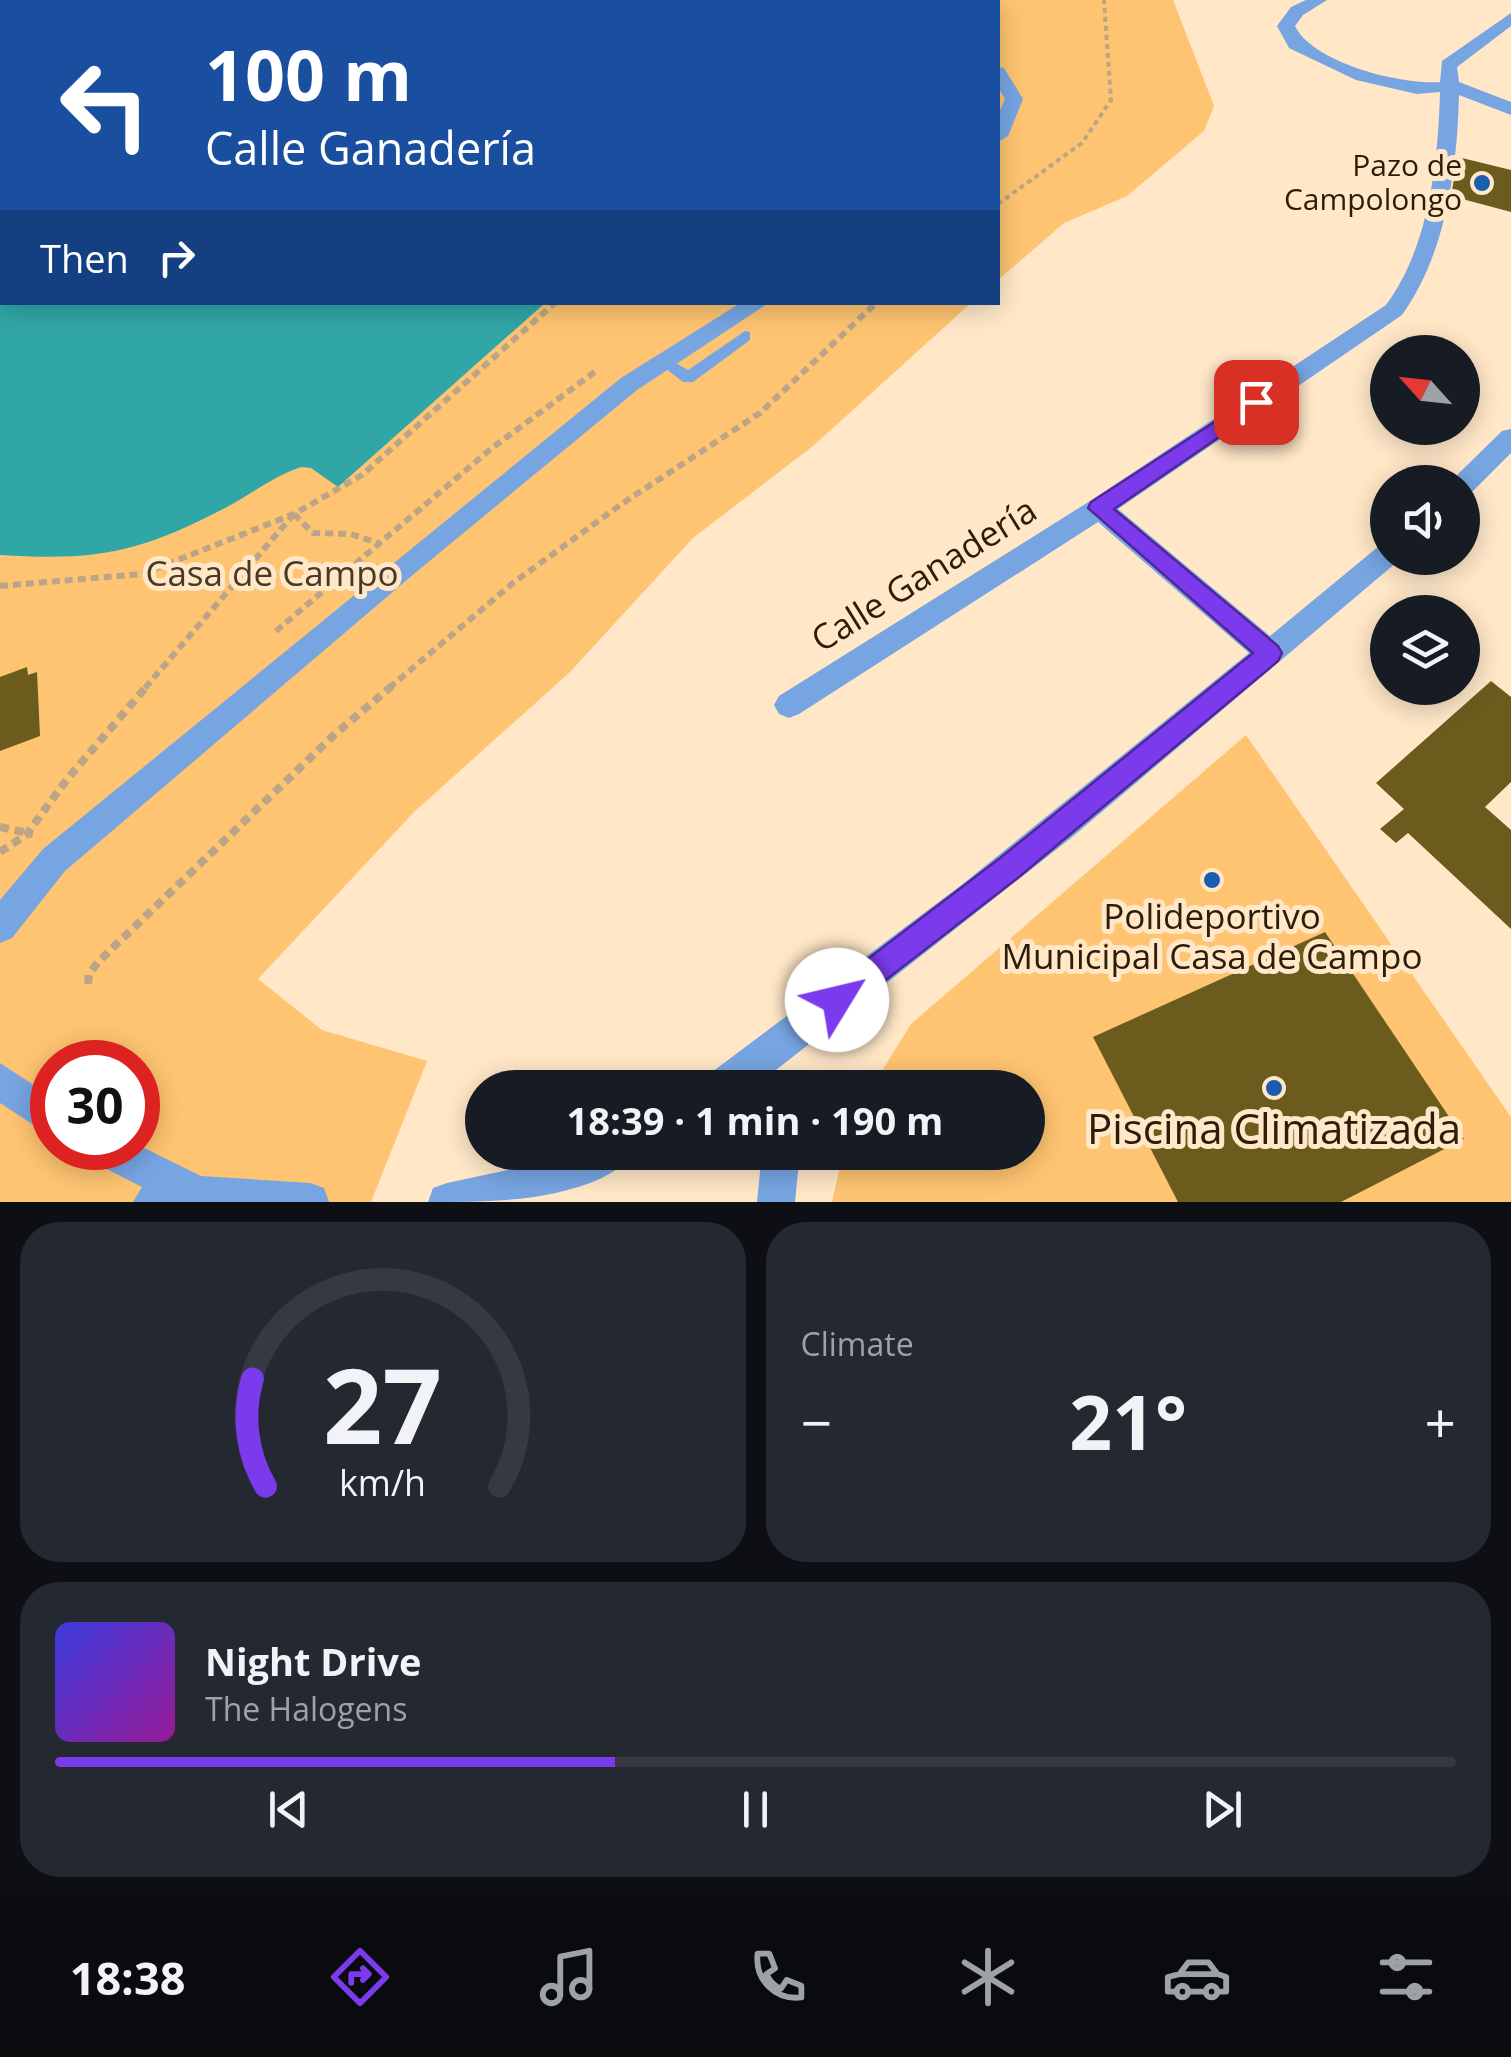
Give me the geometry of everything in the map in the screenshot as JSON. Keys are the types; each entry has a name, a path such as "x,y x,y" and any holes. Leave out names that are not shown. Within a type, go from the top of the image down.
{"street":[{"path":"1319,0 1297,12 1286,26 1295,44 1362,76 1416,88 1452,86 1511,110"},
{"name":"Calle Ganadería","path":"790,706 1099,508 1394,310 1417,276 1433,210 1452,86 1448,65 1511,18"},
{"path":"1000,75 1014,99 1000,133"},
{"path":"0,926 54,860 406,565 614,396 755,305"},
{"path":"1480,468 1511,438"},
{"path":"1099,508 1270,653"},
{"path":"767,1070 1370,569"},
{"path":"0,1081 30,1102"},
{"path":"148,1170 198,1195"},
{"path":"446,1202 568,1176 579,1170"},
{"path":"776,1202 779,1170"},
{"path":"152,1202 198,1195 310,1202"}],"lane":[{"path":"663,362 688,378 745,336"}],"path":[{"path":"1000,203 1082,143 1111,100 1104,0"},
{"path":"0,586 142,574 294,514 362,475 553,305"},
{"path":"88,984 89,974 99,961 334,735 514,584 623,503 760,413 875,305"},
{"path":"294,514 305,531 318,537 349,531 378,544"},
{"path":"0,852 26,835 68,778 294,514"}],"green space":[{"name":"Casa de Campo","path":"1000,0 1173,0 1214,106 1204,131 1127,196 1064,223 1000,278"},
{"name":"Casa de Campo","path":"0,305 969,305 813,446 693,538 570,672 414,812 258,979 322,1030 427,1061 371,1202 0,1202"},
{"name":"Polideportivo Municipal Casa de Campo","path":"1246,735 1511,1117 1511,1202 832,1202 839,1170 1045,1170 1045,1070 883,1070 911,1024"}],"water":[{"path":"0,305 543,305 338,487 311,468 301,467 195,523 142,544 91,555 0,555"}],"building":[{"name":"Pazo de Campolongo","path":"1458,157 1511,170 1511,212 1451,196"},
{"path":"27,667 28,675 37,672 40,736 0,751 0,677"},
{"path":"1491,681 1511,697 1511,782 1485,807 1511,830 1511,929 1408,833 1396,843 1380,829 1404,809 1376,783 1464,705 1480,705 1480,691"},
{"name":"Piscina Climatizada","path":"1325,932 1464,1139 1341,1202 1178,1202 1093,1037"}],"place":[{"name":"Pazo de Campolongo","path":"1482,183"},
{"name":"Polideportivo Municipal Casa de Campo","path":"1212,880"},
{"name":"Piscina Climatizada","path":"1274,1088"}],"route":[{"path":"837,1000 1010,868 1270,653 1099,508 1256,402"}]}
